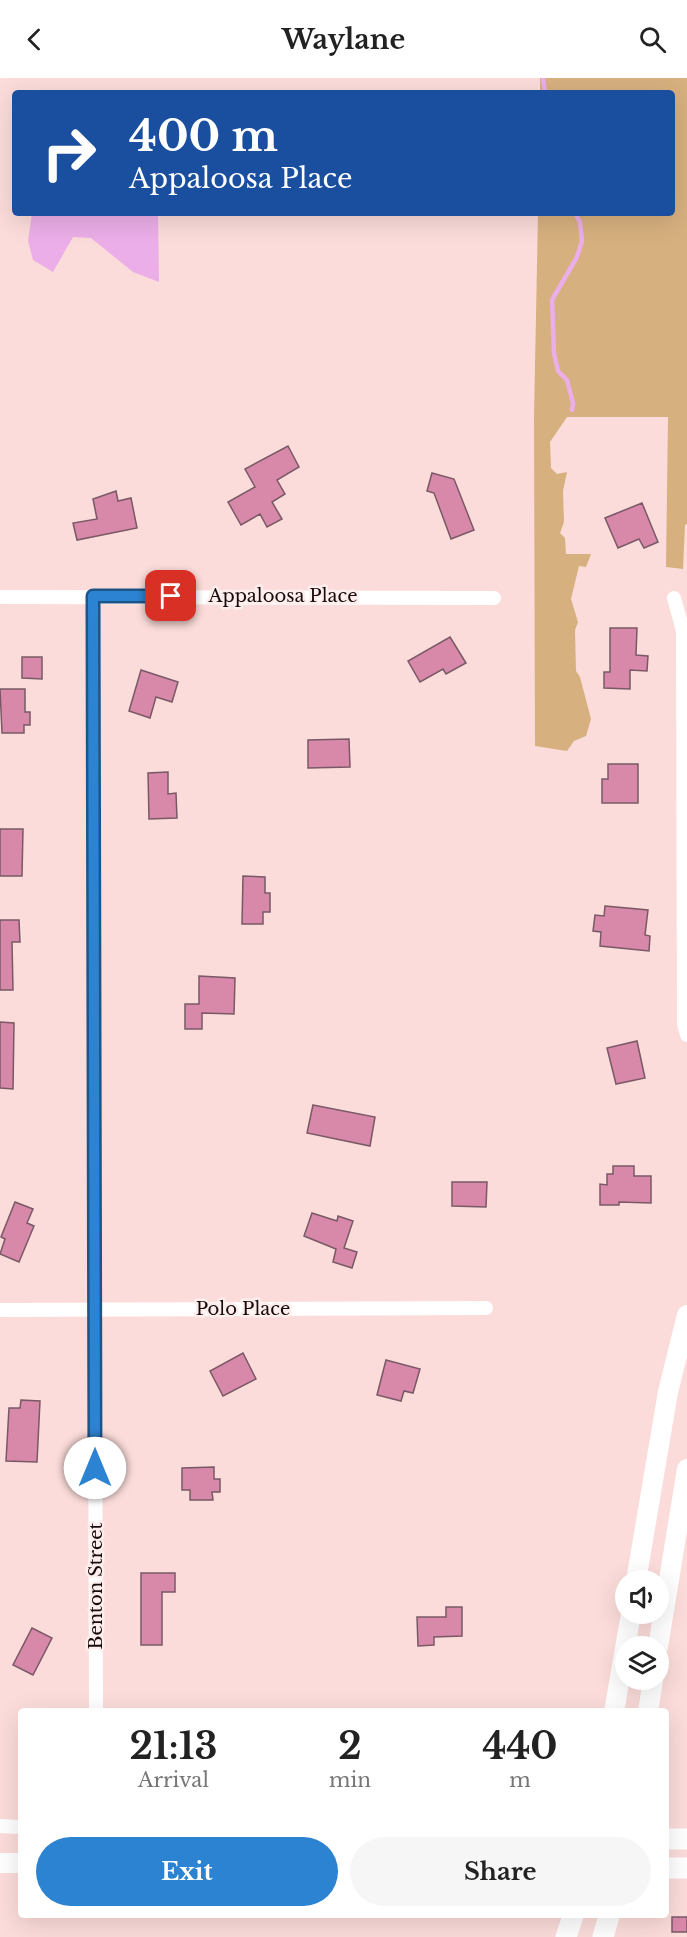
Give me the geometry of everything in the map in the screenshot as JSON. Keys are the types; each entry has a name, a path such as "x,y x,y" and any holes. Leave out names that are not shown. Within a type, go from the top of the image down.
{"main road":[{"path":"638,1570 668,1392 687,1315"},
{"path":"660,1636 687,1469"},
{"path":"615,1708 629,1624"},
{"path":"649,1708 651,1690"},
{"path":"669,1839 687,1839"},
{"path":"0,1863 18,1863"},
{"path":"669,1868 687,1868"},
{"path":"566,1937 572,1918"},
{"path":"603,1937 608,1918"}],"street":[{"name":"Benton Street","path":"93,596 96,1708"},
{"name":"Appaloosa Place","path":"0,597 494,598"},
{"path":"674,598 683,631 686,744 684,1023 687,1035"},
{"name":"Polo Place","path":"0,1310 486,1308"},
{"path":"0,1826 18,1827"}],"shaded area":[{"path":"540,78 687,78 687,524 685,525 683,569 666,567 668,417 567,417 550,442 551,468 557,474 567,472 563,491 564,522 560,533 565,538 566,554 591,554 586,567 579,566 571,599 578,622 575,630 576,671 580,677 591,719 586,736 574,741 567,751 535,746 534,417 538,216 675,216 675,90 540,90"},
{"path":"32,216 158,216 159,282 133,272 91,238 73,237 53,272 33,260 28,241"}],"building":[{"path":"288,446 299,467 277,480 285,494 272,502 282,519 267,527 260,514 241,525 228,502 255,487 245,469"},
{"path":"432,473 454,479 474,530 451,539 434,493 427,491"},
{"path":"116,491 118,501 131,498 137,528 77,540 73,523 97,519 93,499"},
{"path":"642,503 658,542 644,548 639,539 618,548 605,518"},
{"path":"610,628 637,628 636,655 648,656 647,671 630,670 630,689 604,688 604,672 610,672"},
{"path":"450,637 466,663 446,674 443,669 420,682 408,661"},
{"path":"22,657 42,657 42,679 22,678"},
{"path":"141,670 178,682 172,702 156,697 150,718 129,711"},
{"path":"0,689 25,689 25,712 30,712 30,725 24,725 24,733 2,733"},
{"path":"349,739 350,767 308,768 308,740"},
{"path":"608,764 638,764 638,803 602,803 602,779 608,779"},
{"path":"168,772 168,794 176,793 177,818 149,819 148,773"},
{"path":"0,829 23,829 22,876 0,876"},
{"path":"243,876 265,877 265,893 270,893 270,912 263,912 263,924 242,924"},
{"path":"605,906 648,910 645,935 650,936 649,951 600,946 601,932 593,931 595,915 604,916"},
{"path":"0,920 19,920 20,942 12,942 13,990 0,990"},
{"path":"199,976 235,978 234,1014 202,1013 202,1029 185,1029 185,1004 199,1004"},
{"path":"0,1022 14,1023 13,1089 0,1088"},
{"path":"637,1041 645,1078 616,1084 607,1048"},
{"path":"313,1105 375,1117 370,1146 307,1133"},
{"path":"613,1166 634,1166 634,1176 651,1176 651,1203 619,1202 619,1205 600,1205 600,1184 607,1185 607,1174 613,1174"},
{"path":"452,1182 487,1182 486,1207 452,1206"},
{"path":"15,1202 33,1209 27,1223 34,1226 19,1262 0,1254 5,1239 1,1237"},
{"path":"312,1213 337,1221 338,1216 353,1221 344,1248 357,1252 352,1268 333,1262 336,1249 304,1236"},
{"path":"243,1353 256,1379 223,1396 210,1371"},
{"path":"386,1360 420,1369 413,1393 404,1391 401,1401 377,1395"},
{"path":"21,1400 40,1401 37,1462 6,1461 9,1408 20,1408"},
{"path":"214,1467 214,1479 220,1479 220,1492 212,1492 213,1500 190,1500 190,1490 182,1490 182,1468"},
{"path":"141,1573 175,1573 175,1592 162,1592 162,1645 141,1645"},
{"path":"446,1607 462,1607 462,1636 434,1637 434,1645 418,1646 417,1617 446,1617"},
{"path":"32,1628 52,1638 33,1675 13,1665"},
{"path":"672,1917 687,1917 687,1932 672,1932"}],"waterway":[{"path":"543,78 545,90"},
{"path":"572,410 573,403 567,380 558,371 554,353 552,300 577,257 582,241 580,222 577,216"}],"route":[{"path":"95,1468 93,596 171,596"}]}
